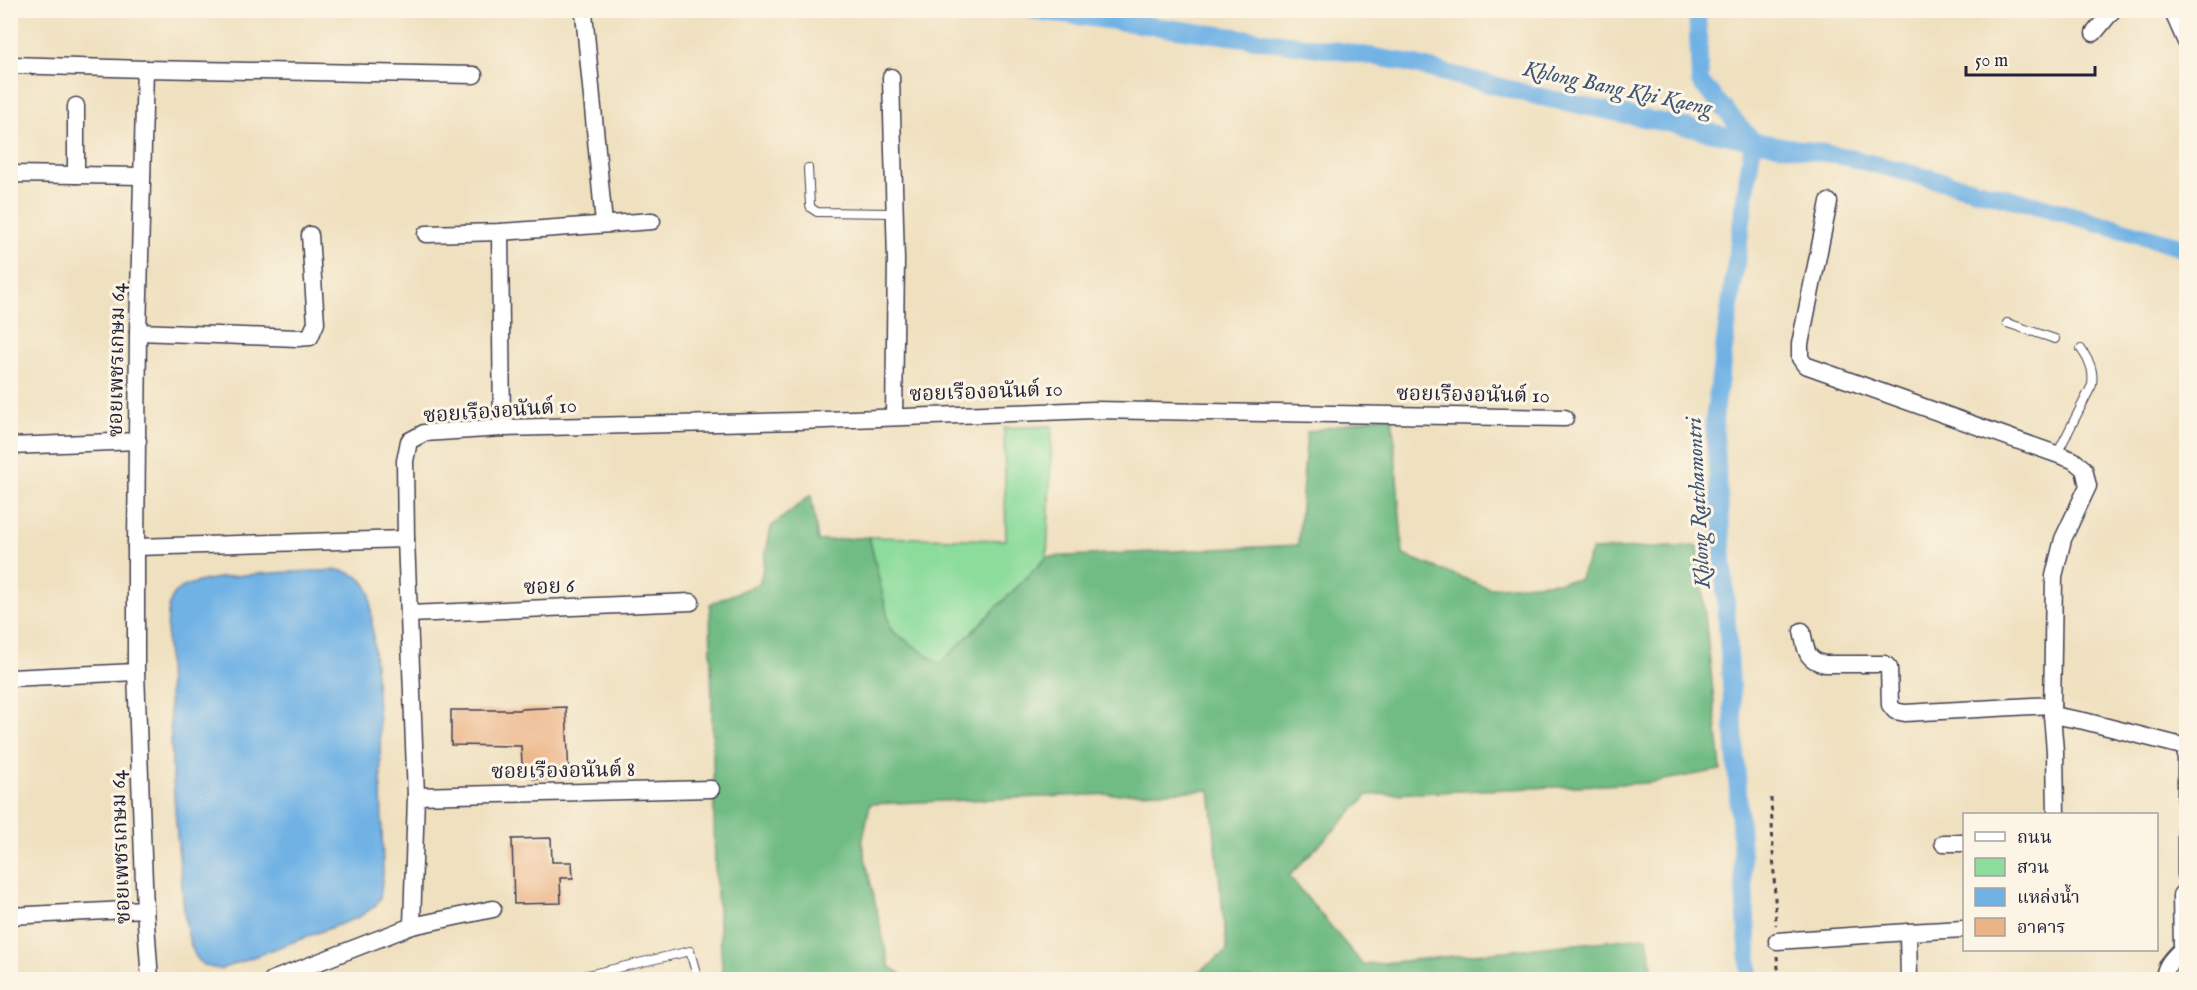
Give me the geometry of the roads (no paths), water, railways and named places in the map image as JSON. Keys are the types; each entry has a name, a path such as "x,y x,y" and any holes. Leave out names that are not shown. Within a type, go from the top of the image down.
{"street":[{"path":"2094,33 2113,10"},
{"path":"2172,10 2187,42"},
{"path":"584,13 604,224"},
{"path":"10,65 474,75"},
{"name":"ซอยเพชรเกษม 64","path":"146,69 138,332 136,672 150,980"},
{"path":"891,77 896,252 894,417"},
{"path":"76,106 76,175"},
{"path":"10,174 142,176"},
{"path":"1829,202 1800,344 1800,358 1805,365 2057,454 2073,460 2084,469 2088,486 2063,539 2054,576 2052,710 2056,813"},
{"path":"426,234 500,232 652,221"},
{"path":"500,232 502,428"},
{"path":"138,332 310,337 315,323 310,235"},
{"name":"ซอยเรืองอนันต์ 10","path":"406,539 405,461 410,441 424,433 502,428 1094,410 1566,418"},
{"path":"10,446 138,441"},
{"path":"136,547 406,539 417,796 412,926"},
{"name":"ซอย 6","path":"409,614 691,602"},
{"path":"1802,631 1806,651 1809,658 1815,662 1885,664 1888,668 1890,705 1895,711 1905,713 2052,710 2084,721 2186,747 2187,875"},
{"path":"10,678 136,672"},
{"name":"ซอยเรืองอนันต์ 8","path":"417,796 711,789"},
{"path":"1943,843 1963,843"},
{"path":"2164,980 2170,960 2182,949 2181,894 2187,890"},
{"path":"10,916 145,909"},
{"path":"272,980 412,926 493,909"},
{"path":"1777,941 1963,929"},
{"path":"1908,932 1908,980"}],"lane":[{"path":"808,168 810,205 817,212 894,213"},
{"path":"2007,323 2055,339"},
{"path":"2057,454 2092,385 2093,373 2081,350"},
{"path":"566,980 690,951 698,980"}],"water":[{"path":"338,570 358,577 370,593 380,738 383,874 380,898 375,906 359,917 221,969 210,967 200,962 195,955 188,936 185,916 175,816 172,756 167,638 170,603 175,593 186,586 204,581 252,574"}],"waterway":[{"name":"Khlong Bang Khi Kaeng","path":"1032,10 1334,50 1399,61 1541,97 1753,141 1842,156 2036,205 2186,248"},
{"name":"Khlong Ratchamontri","path":"1697,10 1700,82 1753,141 1714,420 1750,980"}]}
